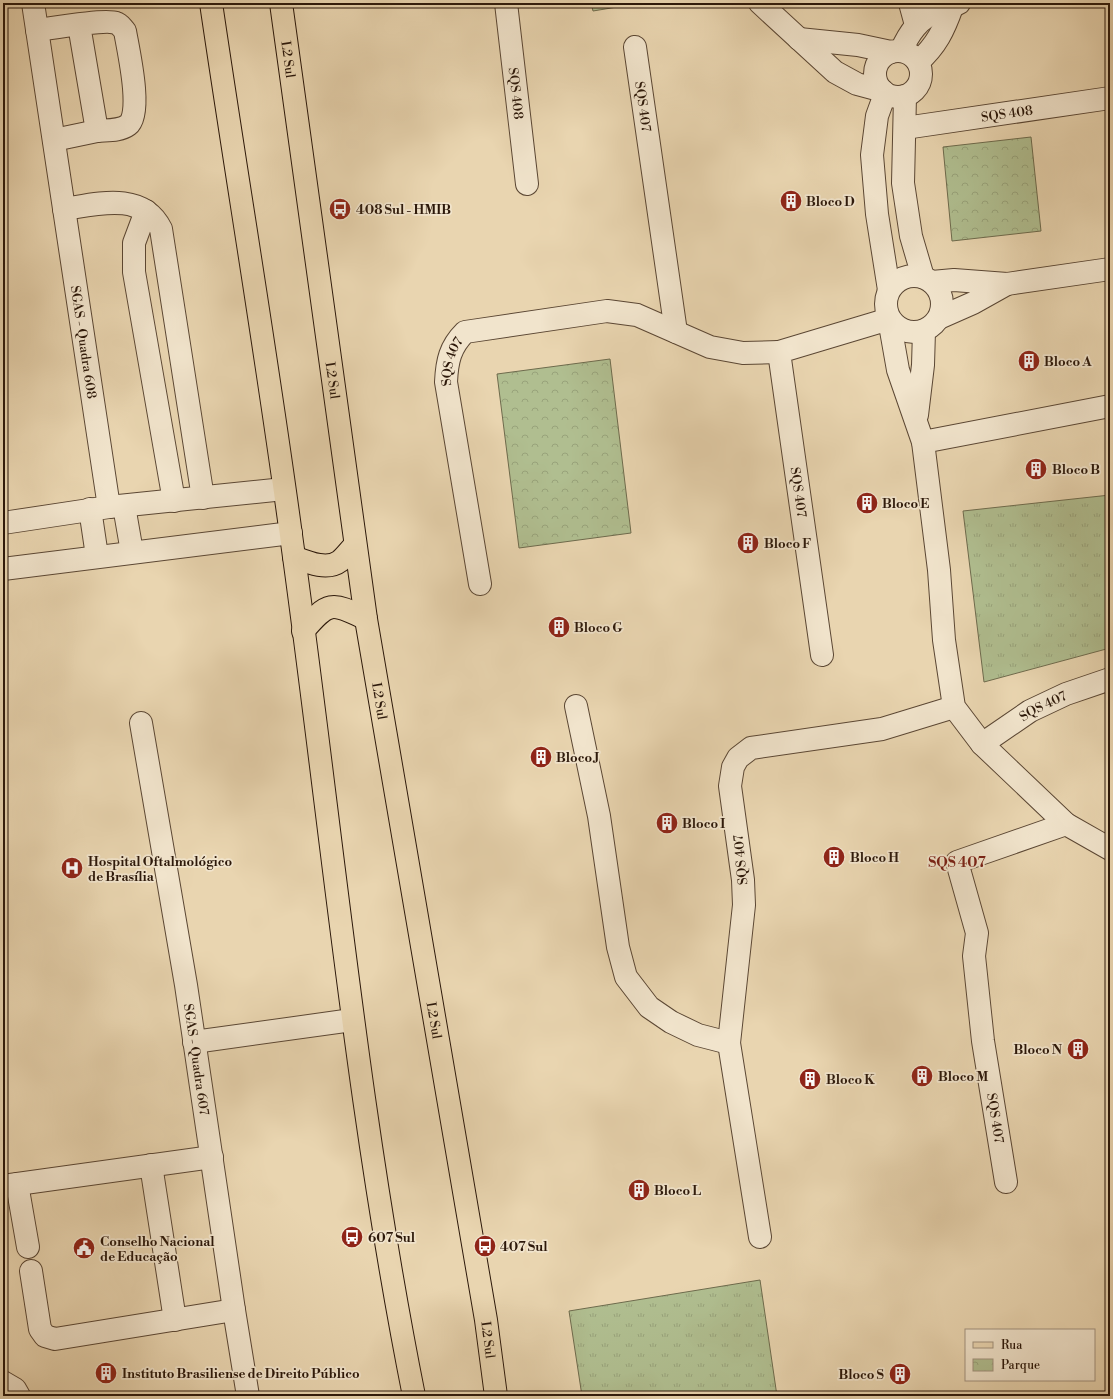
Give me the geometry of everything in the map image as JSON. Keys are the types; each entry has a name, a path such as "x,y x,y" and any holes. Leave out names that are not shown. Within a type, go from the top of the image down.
{"main road":[{"path":"212,3 291,533 352,1020 398,1314 414,1396"},
{"name":"L2 Sul","path":"280,3 366,619 486,1320 496,1396"},
{"path":"294,557 313,564 328,565 339,562 355,545"},
{"path":"303,631 320,611 332,607 345,608 366,619"}],"street":[{"name":"SGAS - Quadra 608","path":"33,3 108,507"},
{"name":"SQS 408","path":"506,3 526,184"},
{"path":"760,3 799,39 835,72 857,84 891,94 914,91 919,82 921,72 903,55 858,45 799,39"},
{"path":"910,3 916,25"},
{"path":"903,55 908,37 916,25 928,15 955,5"},
{"path":"916,420 923,365 931,324 942,298 938,289 927,279 911,236 905,194 903,160 905,128 891,94 878,86 875,77 876,66 882,58 930,51 940,38 955,5"},
{"path":"37,30 114,22 120,24 125,31 126,37 135,103 134,116 128,125 113,130 97,131 54,140"},
{"path":"80,25 97,131"},
{"name":"SQS 407","path":"635,47 676,332"},
{"path":"889,290 879,229 873,140 877,116 891,94"},
{"name":"SQS 408","path":"905,128 1110,98"},
{"path":"876,196 905,194"},
{"path":"64,209 113,202 130,204 146,211 157,223 160,230 202,498"},
{"path":"146,211 134,244 134,272 174,501"},
{"path":"1110,269 1007,284 927,279 913,276 903,277 895,282 889,290 885,300 898,370 923,442 939,570 944,640 954,707 982,744 1066,824 1110,849"},
{"path":"889,319 896,327 904,331 914,333 1007,284"},
{"name":"SQS 407","path":"480,584 446,382 447,363 450,351 456,341 465,332 607,311 637,315 710,347 743,353 779,352 889,319"},
{"name":"SQS 407","path":"779,352 822,655"},
{"path":"923,442 1110,406"},
{"path":"3,523 108,507 284,489"},
{"path":"108,507 132,552"},
{"path":"97,556 108,507"},
{"path":"3,569 97,556 291,533"},
{"name":"SQS 407","path":"982,744 1030,711 1066,694 1110,679"},
{"path":"576,706 599,816 618,948 626,977 649,1007 672,1022 698,1035 729,1043"},
{"name":"SQS 407","path":"760,1237 729,1043 744,905 744,880 730,786 733,767 738,758 751,748 882,729 954,707"},
{"name":"SGAS - Quadra 607","path":"141,723 194,1042 248,1396"},
{"name":"SQS 407","path":"1006,1182 983,1041 974,956 977,933 957,862 1066,824"},
{"path":"194,1042 352,1020"},
{"path":"28,1247 10,1185 212,1157"},
{"path":"151,1165 175,1320"},
{"path":"31,1271 40,1329 45,1336 55,1339 234,1310"},
{"path":"3,1382 15,1389 19,1396"}],"green space":[{"path":"591,3 641,3 593,11"},
{"path":"1031,137 1041,231 952,241 943,147"},
{"path":"610,359 631,533 519,548 497,374"},
{"path":"1110,495 1110,648 984,682 963,511"},
{"path":"760,1280 777,1396 582,1396 569,1311"}],"place":[{"name":"Bloco D","path":"791,201"},
{"name":"408 Sul - HMIB","path":"340,209"},
{"name":"Bloco A","path":"1029,361"},
{"name":"Bloco B","path":"1036,469"},
{"name":"Bloco E","path":"867,503"},
{"name":"Bloco F","path":"748,543"},
{"name":"Bloco G","path":"559,627"},
{"name":"Bloco J","path":"541,757"},
{"name":"Bloco I","path":"667,823"},
{"name":"Bloco H","path":"834,857"},
{"name":"Hospital Oftalmológico de Brasília","path":"72,868"},
{"name":"Bloco N","path":"1078,1049"},
{"name":"Bloco M","path":"922,1076"},
{"name":"Bloco K","path":"810,1079"},
{"name":"Bloco L","path":"639,1190"},
{"name":"607 Sul","path":"352,1237"},
{"name":"407 Sul","path":"485,1246"},
{"name":"Conselho Nacional de Educação","path":"84,1248"},
{"name":"Instituto Brasiliense de Direito Público","path":"106,1373"},
{"name":"Bloco S","path":"900,1374"}],"district":[{"name":"SQS 407","path":"957,862"}]}
